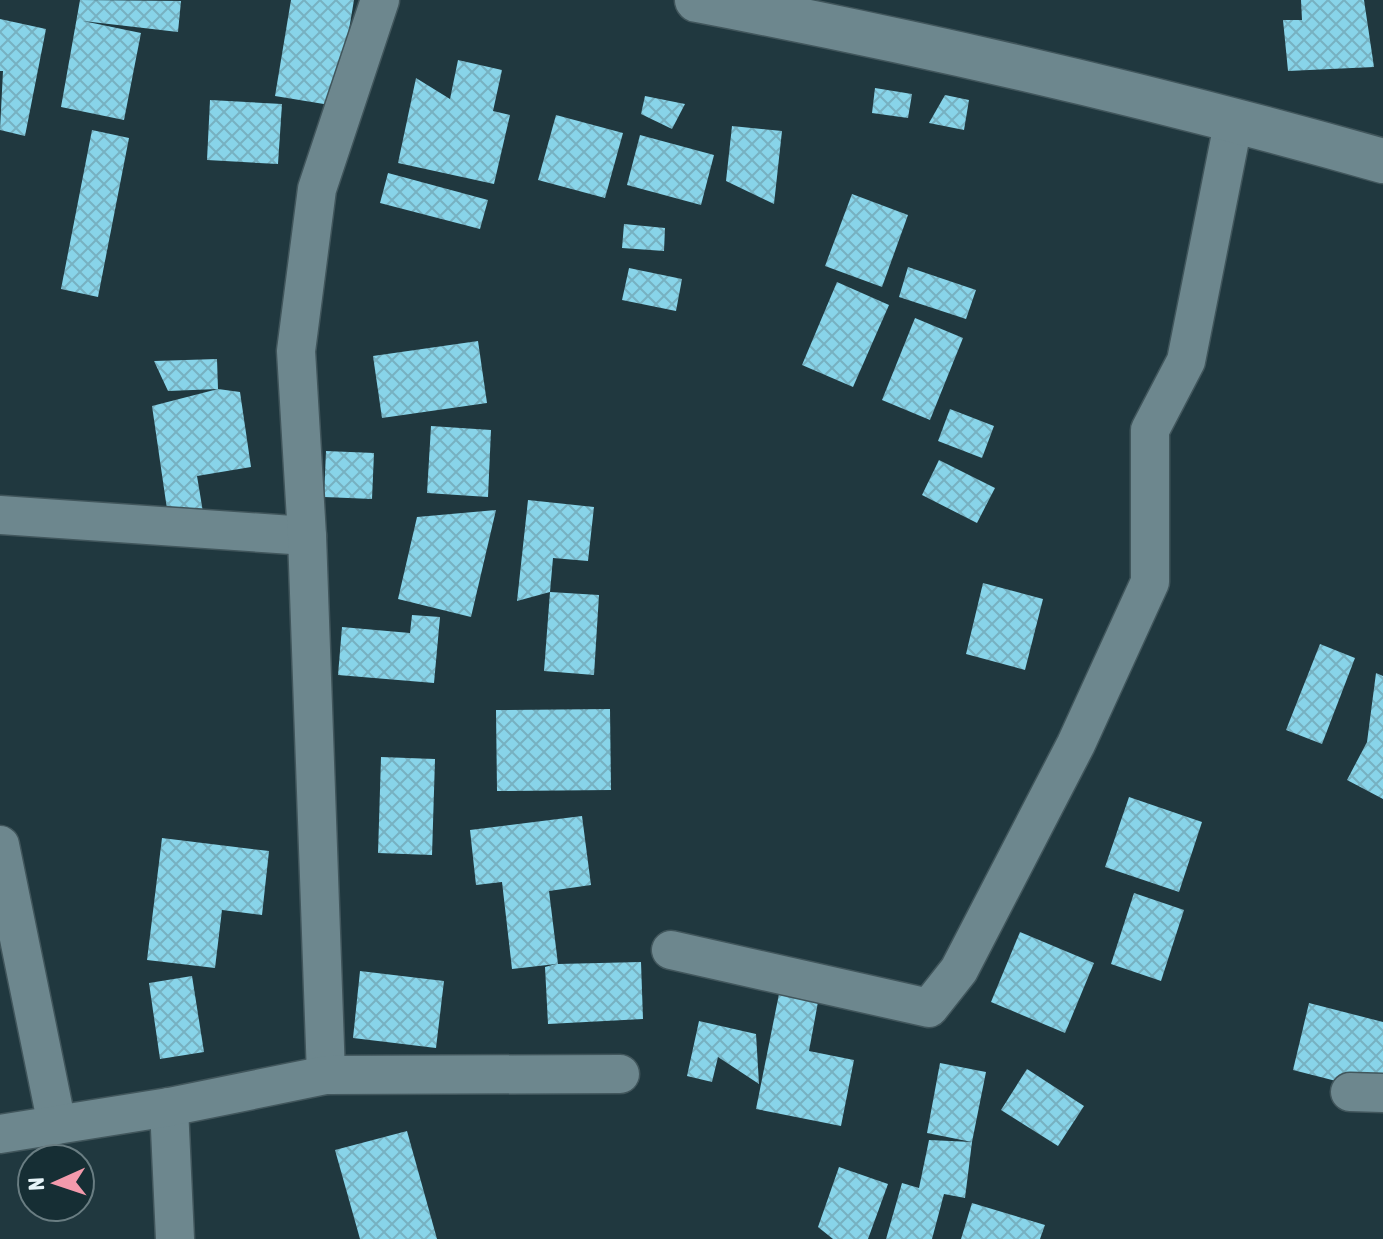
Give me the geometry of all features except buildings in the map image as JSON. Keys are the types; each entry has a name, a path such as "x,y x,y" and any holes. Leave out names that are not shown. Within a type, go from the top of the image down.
{"street":[{"path":"326,1075 307,536 296,351 317,189 380,0"},
{"path":"697,0 813,22 1234,119 1383,161"},
{"path":"671,950 929,1008 959,970 1076,744 1150,582 1150,430 1186,361 1234,119"},
{"path":"0,515 307,536"},
{"path":"0,845 57,1125"},
{"path":"0,1134 169,1107 326,1075 620,1074"},
{"path":"169,1107 175,1239"}]}
